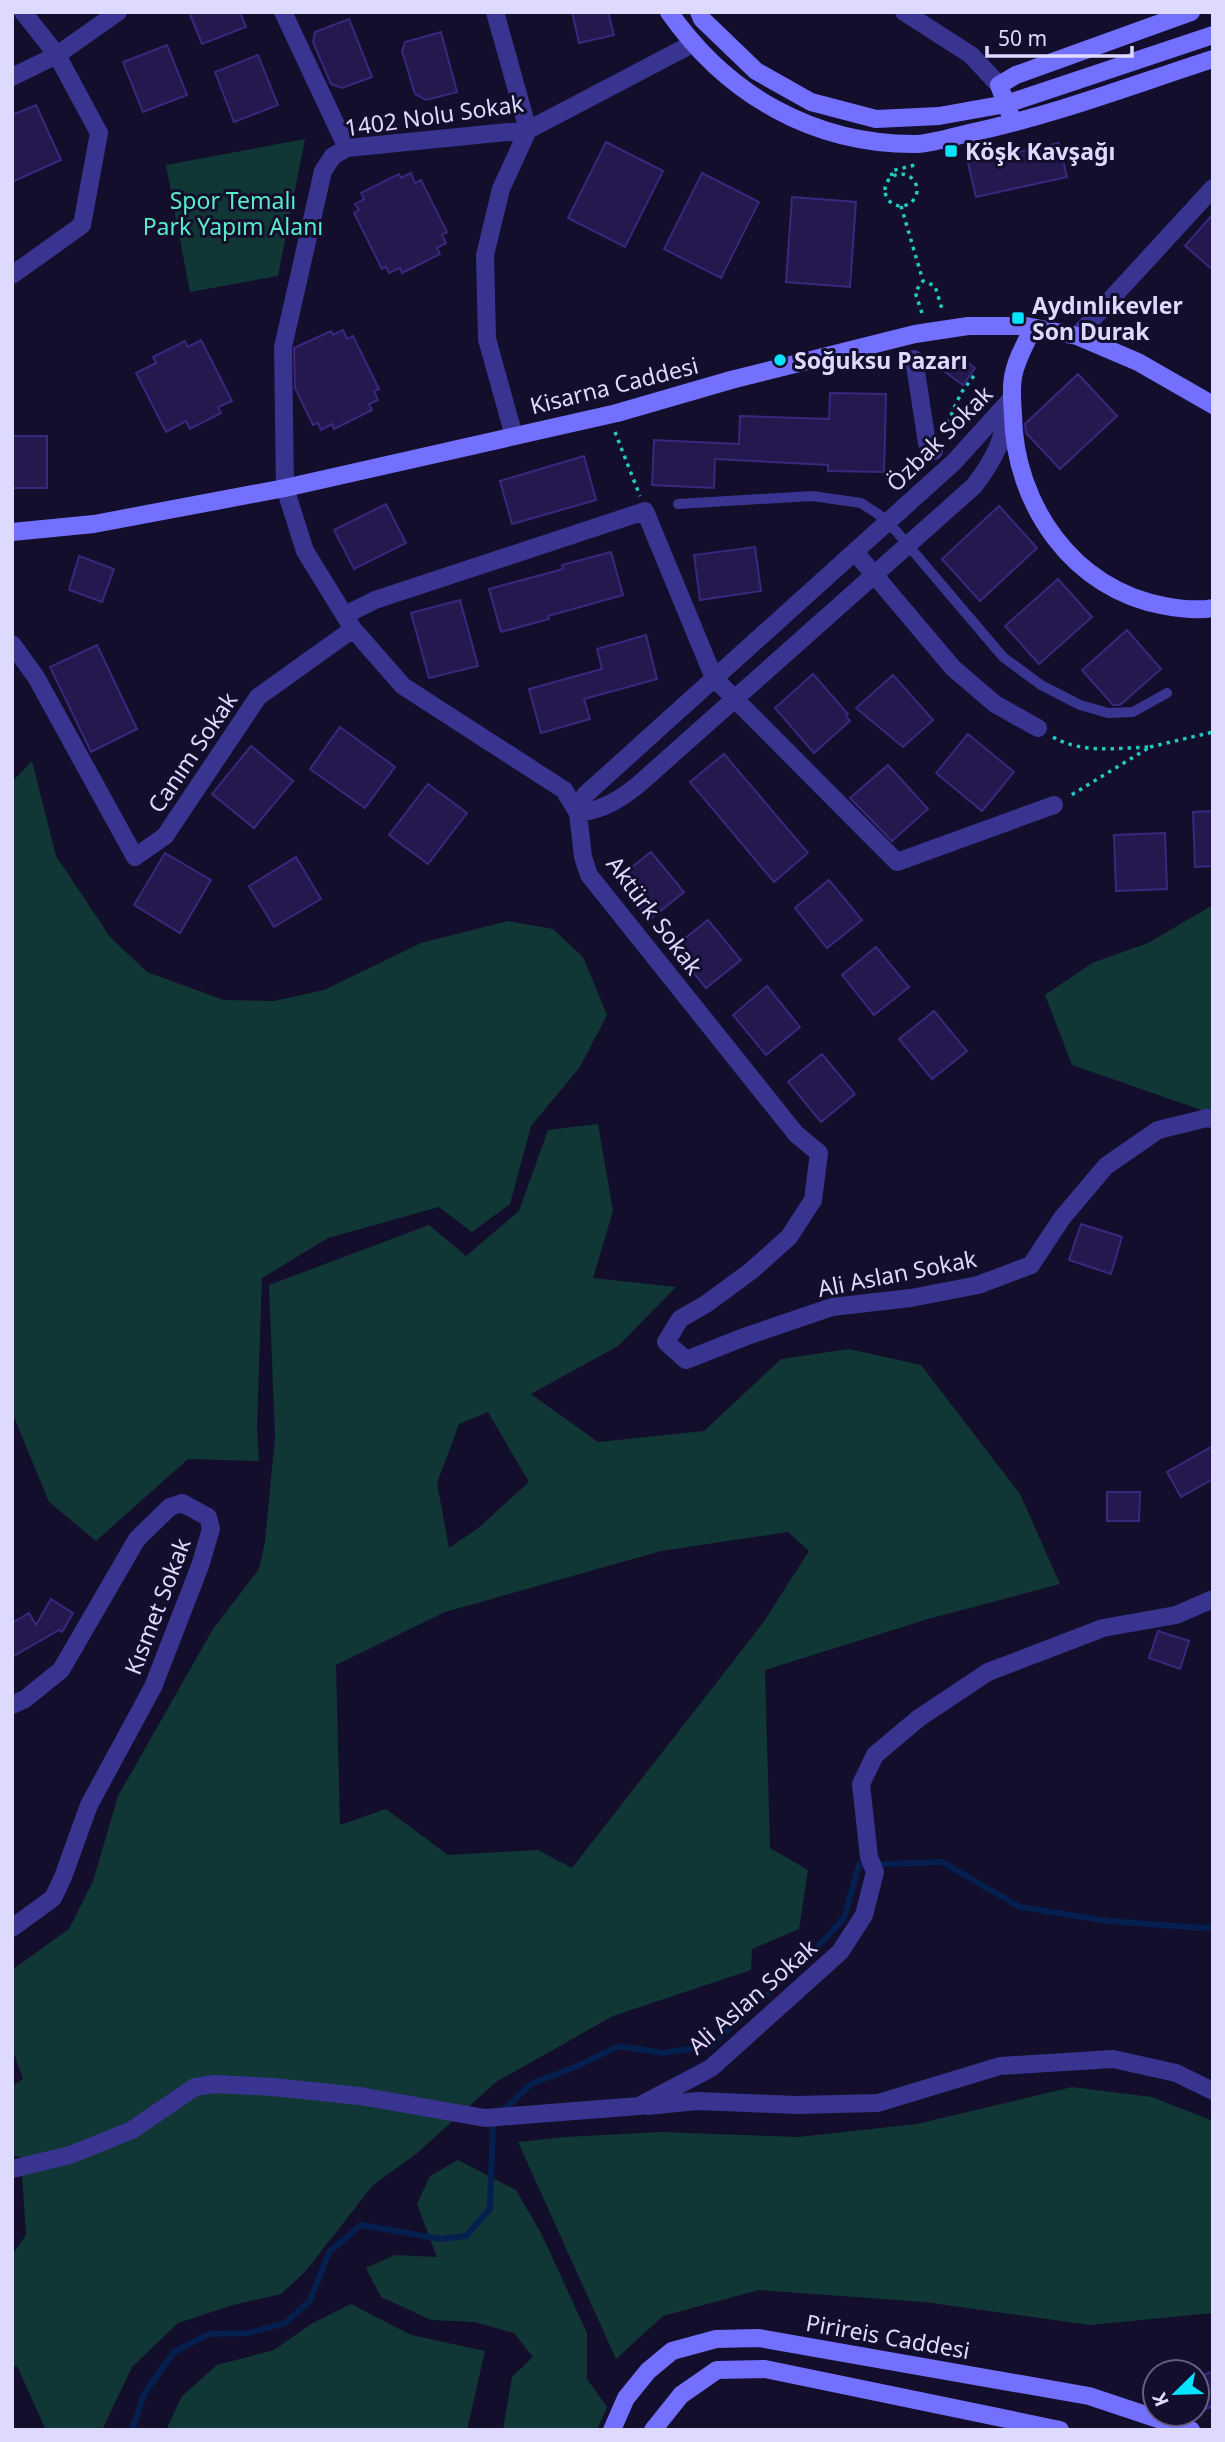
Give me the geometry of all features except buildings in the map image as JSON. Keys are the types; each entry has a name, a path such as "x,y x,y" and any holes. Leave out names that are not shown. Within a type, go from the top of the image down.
{"street":[{"path":"12,275 82,225 99,133 57,55 23,12"},
{"path":"12,77 57,55 118,12"},
{"path":"283,12 347,148"},
{"path":"495,12 528,130 501,189 485,255 487,339 514,436"},
{"path":"669,12 694,43 742,89 800,123 865,140 919,144 1013,124 1213,59"},
{"path":"699,12 702,19 756,71 811,102 876,118 939,116 1006,104 1213,35"},
{"path":"904,12 971,55 999,85 1013,124"},
{"path":"999,85 1016,75 1191,12"},
{"name":"1402 Nolu Sokak","path":"285,488 283,347 323,172 334,156 347,148 528,130 694,43"},
{"path":"1077,336 1213,188"},
{"name":"Kisarna Caddesi","path":"14,533 94,524 285,488 617,413 731,380 915,334 968,326 1033,328 1077,336 1139,362 1212,404"},
{"path":"1033,328 1012,378 1012,398 1013,432 1021,473 1035,509 1057,541 1083,567 1128,597 1182,609 1213,608"},
{"path":"914,359 927,443 934,451"},
{"name":"Özbak Sokak","path":"1012,398 999,449 974,486 630,792 613,804 578,813 585,794 954,463 1012,398"},
{"name":"Aktürk Sokak","path":"285,488 305,551 349,622 403,686 564,790 578,813 582,827 583,857 589,875 796,1134 818,1153 813,1200 789,1237 751,1271 681,1319 666,1342"},
{"path":"349,622 375,600 645,511 714,678 897,862 1054,805"},
{"path":"855,552 953,668 995,704 1038,728"},
{"name":"Canım Sokak","path":"12,644 36,677 135,857 165,836 258,698 349,622"},
{"name":"Ali Aslan Sokak","path":"666,1342 686,1360 832,1307 911,1298 978,1285 1031,1265 1062,1218 1106,1166 1158,1130 1207,1118 1213,1119"},
{"name":"Kısmet Sokak","path":"12,1705 34,1692 61,1670 137,1539 170,1507 182,1503 208,1517 211,1529 204,1554 153,1688 89,1805 53,1898 12,1928"},
{"name":"Ali Aslan Sokak","path":"12,2169 70,2155 132,2130 195,2087 215,2084 360,2095 485,2118 639,2106 711,2068 840,1952 864,1915 872,1865 861,1784 875,1755 919,1718 988,1672 1103,1628 1176,1615 1213,1599"},
{"path":"639,2106 698,2101 796,2105 878,2103 1000,2066 1113,2059 1176,2073 1213,2091"},
{"name":"Pirireis Caddesi","path":"612,2430 625,2398 648,2371 672,2351 716,2339 759,2338 1089,2396 1191,2430"},
{"path":"653,2430 681,2395 717,2370 765,2369 1060,2430"}],"lane":[{"path":"678,504 812,496 860,503 887,522 908,544 1003,657 1041,685 1080,705 1108,713 1133,712 1167,693"}],"path":[{"path":"892,176 891,171 919,164"},
{"path":"902,173 912,178 917,188 911,202 901,206 891,202 885,194 886,184 892,176 902,173"},
{"path":"901,206 923,281"},
{"path":"923,281 935,286 942,309"},
{"path":"922,313 915,292 923,281"},
{"path":"613,426 645,511"},
{"path":"1038,728 1067,745 1096,749 1150,747 1213,732"},
{"path":"1054,805 1150,747"}],"green space":[{"name":"Spor Temalı Park Yapım Alanı","path":"305,139 278,276 190,292 166,165"},
{"path":"32,761 56,856 110,937 147,972 224,1000 274,1001 324,990 421,943 508,921 553,929 583,957 607,1015 580,1067 531,1126 510,1204 472,1232 439,1207 328,1238 262,1278 257,1428 259,1461 188,1459 96,1541 49,1502 12,1412 12,782"},
{"path":"1213,905 1213,1114 1072,1065 1045,995 1092,963 1148,943"},
{"path":"598,1124 613,1211 593,1278 676,1287 618,1346 531,1394 598,1442 704,1431 781,1359 849,1349 921,1365 1020,1494 1060,1584 928,1619 765,1670 770,1848 808,1870 799,1929 752,1949 751,1970 613,2016 496,2082 416,2154 373,2185 305,2272 281,2294 233,2305 178,2323 132,2367 102,2430 46,2430 17,2366 12,2367 12,2255 26,2235 21,2157 12,2156 12,2086 23,2079 12,2048 12,1970 69,1929 93,1881 118,1796 213,1629 259,1569 265,1542 275,1437 269,1285 429,1225 466,1256 519,1211 548,1130","holes":["488,1412 529,1482 477,1529 449,1548 437,1483 459,1424","788,1532 809,1551 763,1623 572,1868 538,1850 448,1855 386,1809 340,1825 336,1665 445,1612 661,1551"]},
{"path":"1072,2087 1152,2097 1213,2121 1213,2313 1090,2325 924,2302 759,2290 663,2316 616,2359 518,2142 661,2132 798,2137 917,2124"},
{"path":"458,2160 516,2190 541,2233 587,2333 587,2379 607,2407 597,2430 503,2430 512,2377 533,2357 514,2333 474,2322 431,2320 381,2297 366,2268 395,2255 437,2257 417,2204 430,2176"},
{"path":"351,2304 411,2335 485,2351 467,2430 166,2430 182,2396 217,2365 274,2350 311,2324"}],"waterway":[{"path":"503,2111 531,2084 619,2046 663,2053 710,2046 810,1955 844,1918 859,1865 942,1862 1020,1907 1108,1921 1213,1927"},
{"path":"132,2430 144,2394 174,2352 209,2334 249,2333 285,2323 310,2301 329,2252 361,2225 441,2239 466,2236 490,2209 493,2121 496,2119"}],"place":[{"name":"Köşk Kavşağı","path":"951,151"},
{"name":"Aydınlıkevler Son Durak","path":"1018,318"},
{"name":"Soğuksu Pazarı","path":"780,360"}]}
